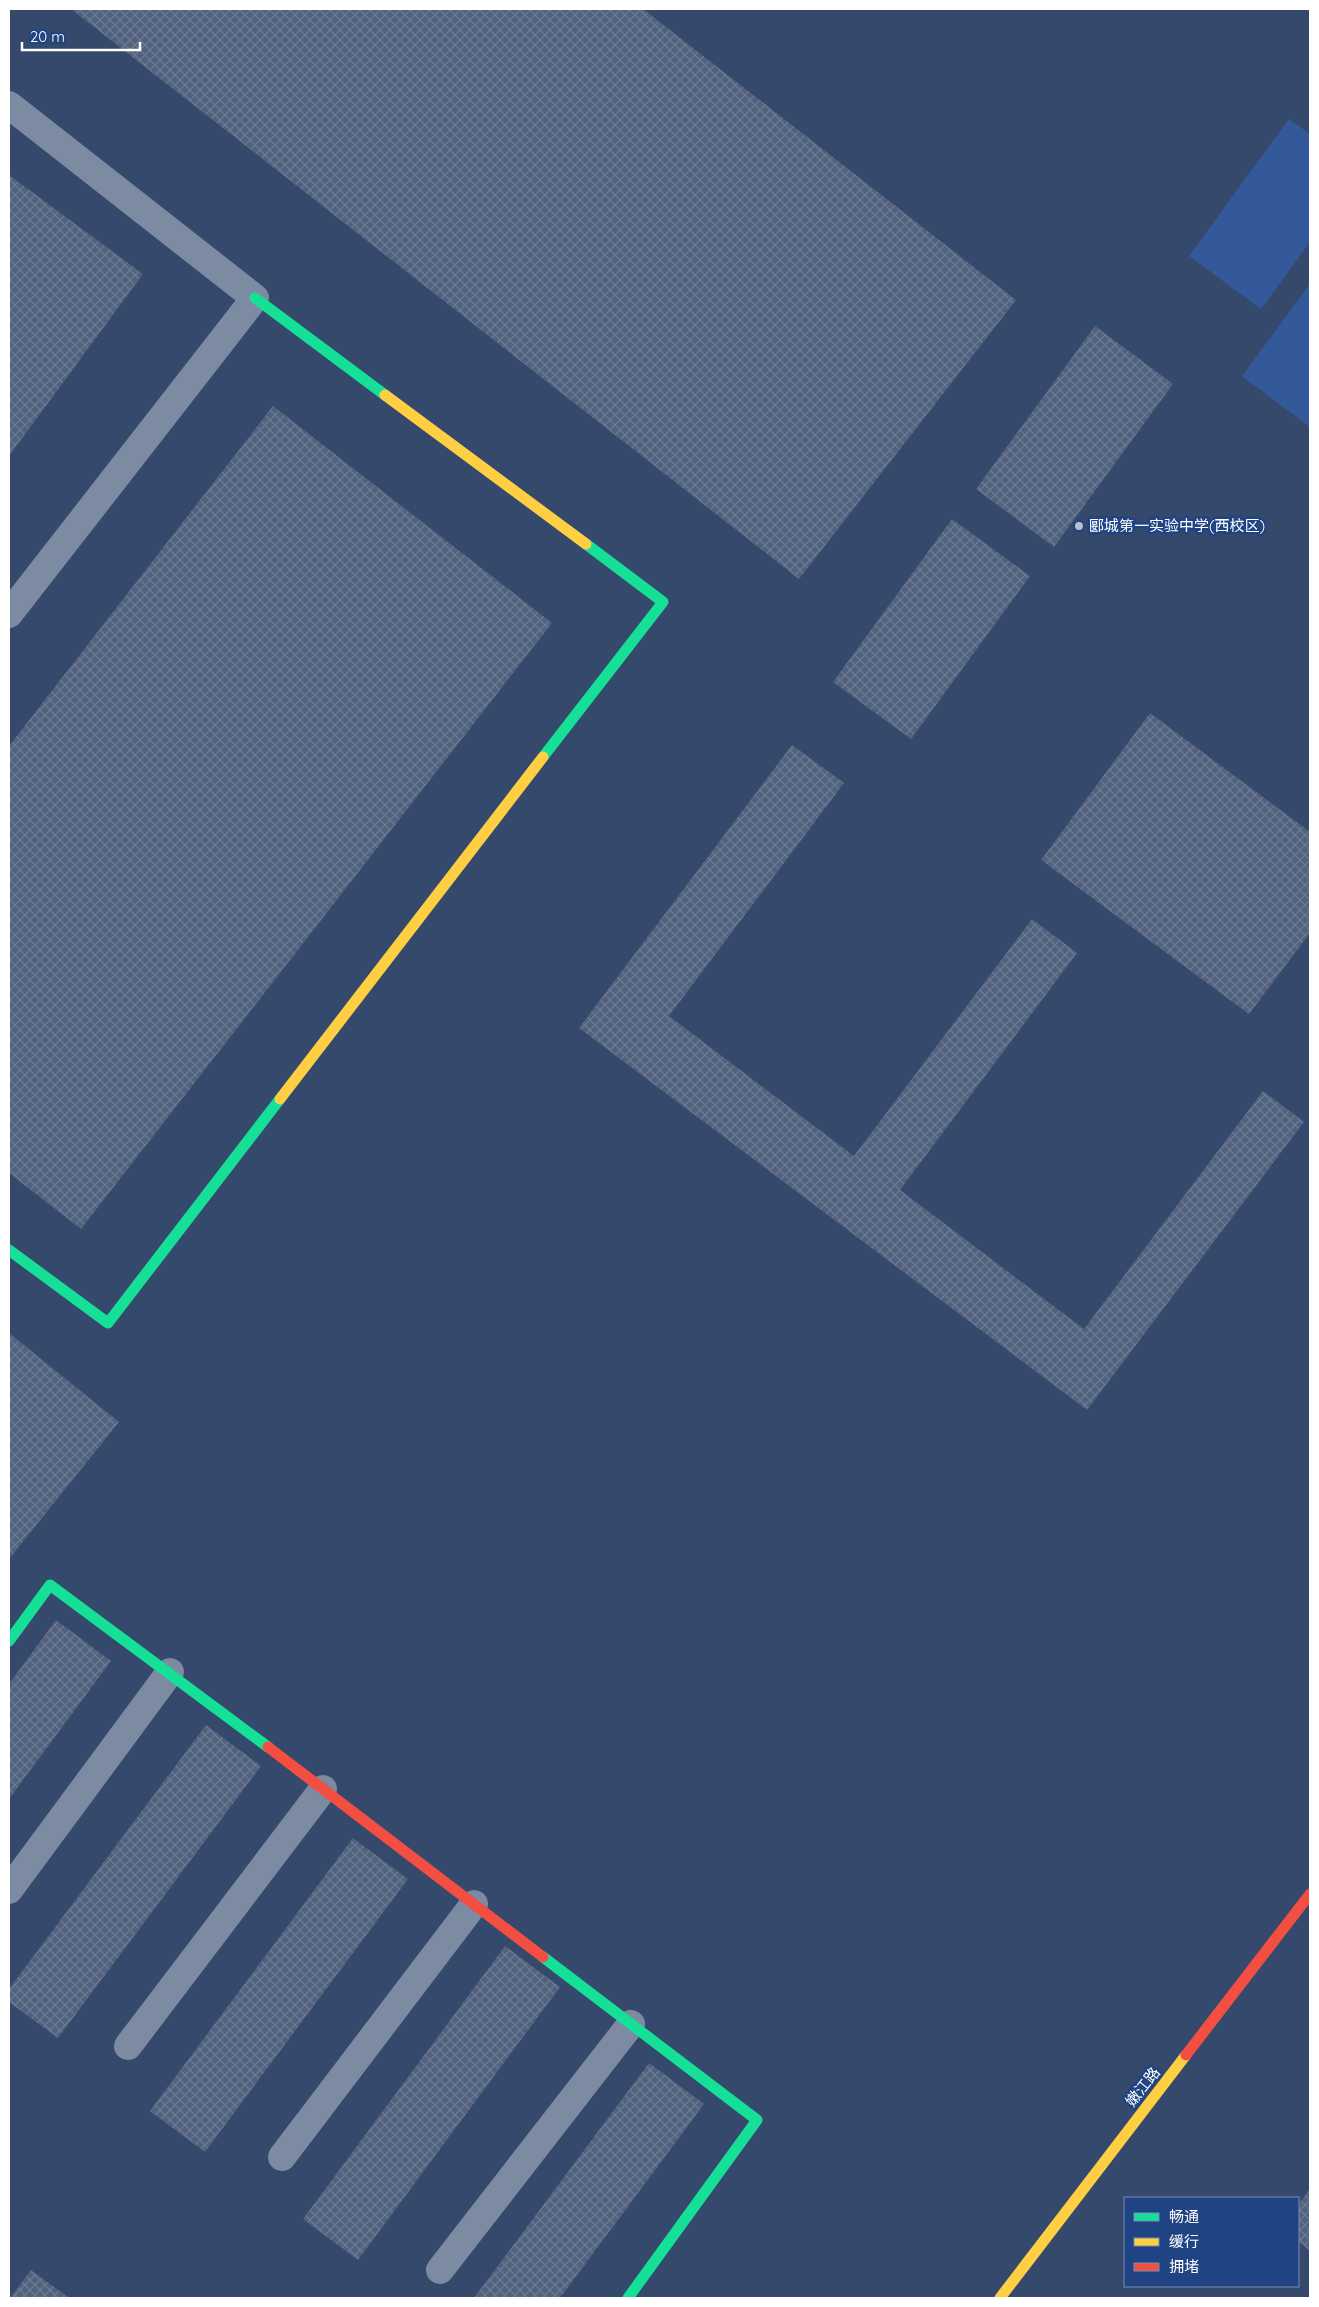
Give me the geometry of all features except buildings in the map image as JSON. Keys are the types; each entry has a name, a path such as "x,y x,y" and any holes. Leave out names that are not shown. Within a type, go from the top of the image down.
{"street":[{"path":"9,105 255,298 664,602 108,1323 9,1250"},
{"path":"9,614 255,298"},
{"path":"9,1641 50,1585 170,1672 757,2120 628,2298"},
{"path":"9,1890 170,1672"},
{"path":"128,2046 323,1789"},
{"name":"嫩江路","path":"1000,2298 1310,1894"},
{"path":"282,2158 474,1904"},
{"path":"440,2270 631,2024"}],"shaded area":[{"path":"1289,119 1310,134 1310,242 1261,309 1189,256"},
{"path":"1310,284 1310,427 1242,376"}],"traffic: fast":[{"path":"255,298 385,395"},
{"path":"543,757 663,602 586,544"},
{"path":"9,1250 108,1323 280,1099"},
{"path":"9,1641 50,1585 268,1747"},
{"path":"543,1957 757,2120 628,2298"}],"traffic: slow":[{"path":"385,395 586,544"},
{"path":"280,1099 543,757"},
{"path":"1000,2298 1186,2055"}],"traffic: jam":[{"path":"268,1747 543,1957"},
{"path":"1186,2055 1310,1894"}],"place":[{"name":"郾城第一实验中学(西校区)","path":"1079,526"}]}
